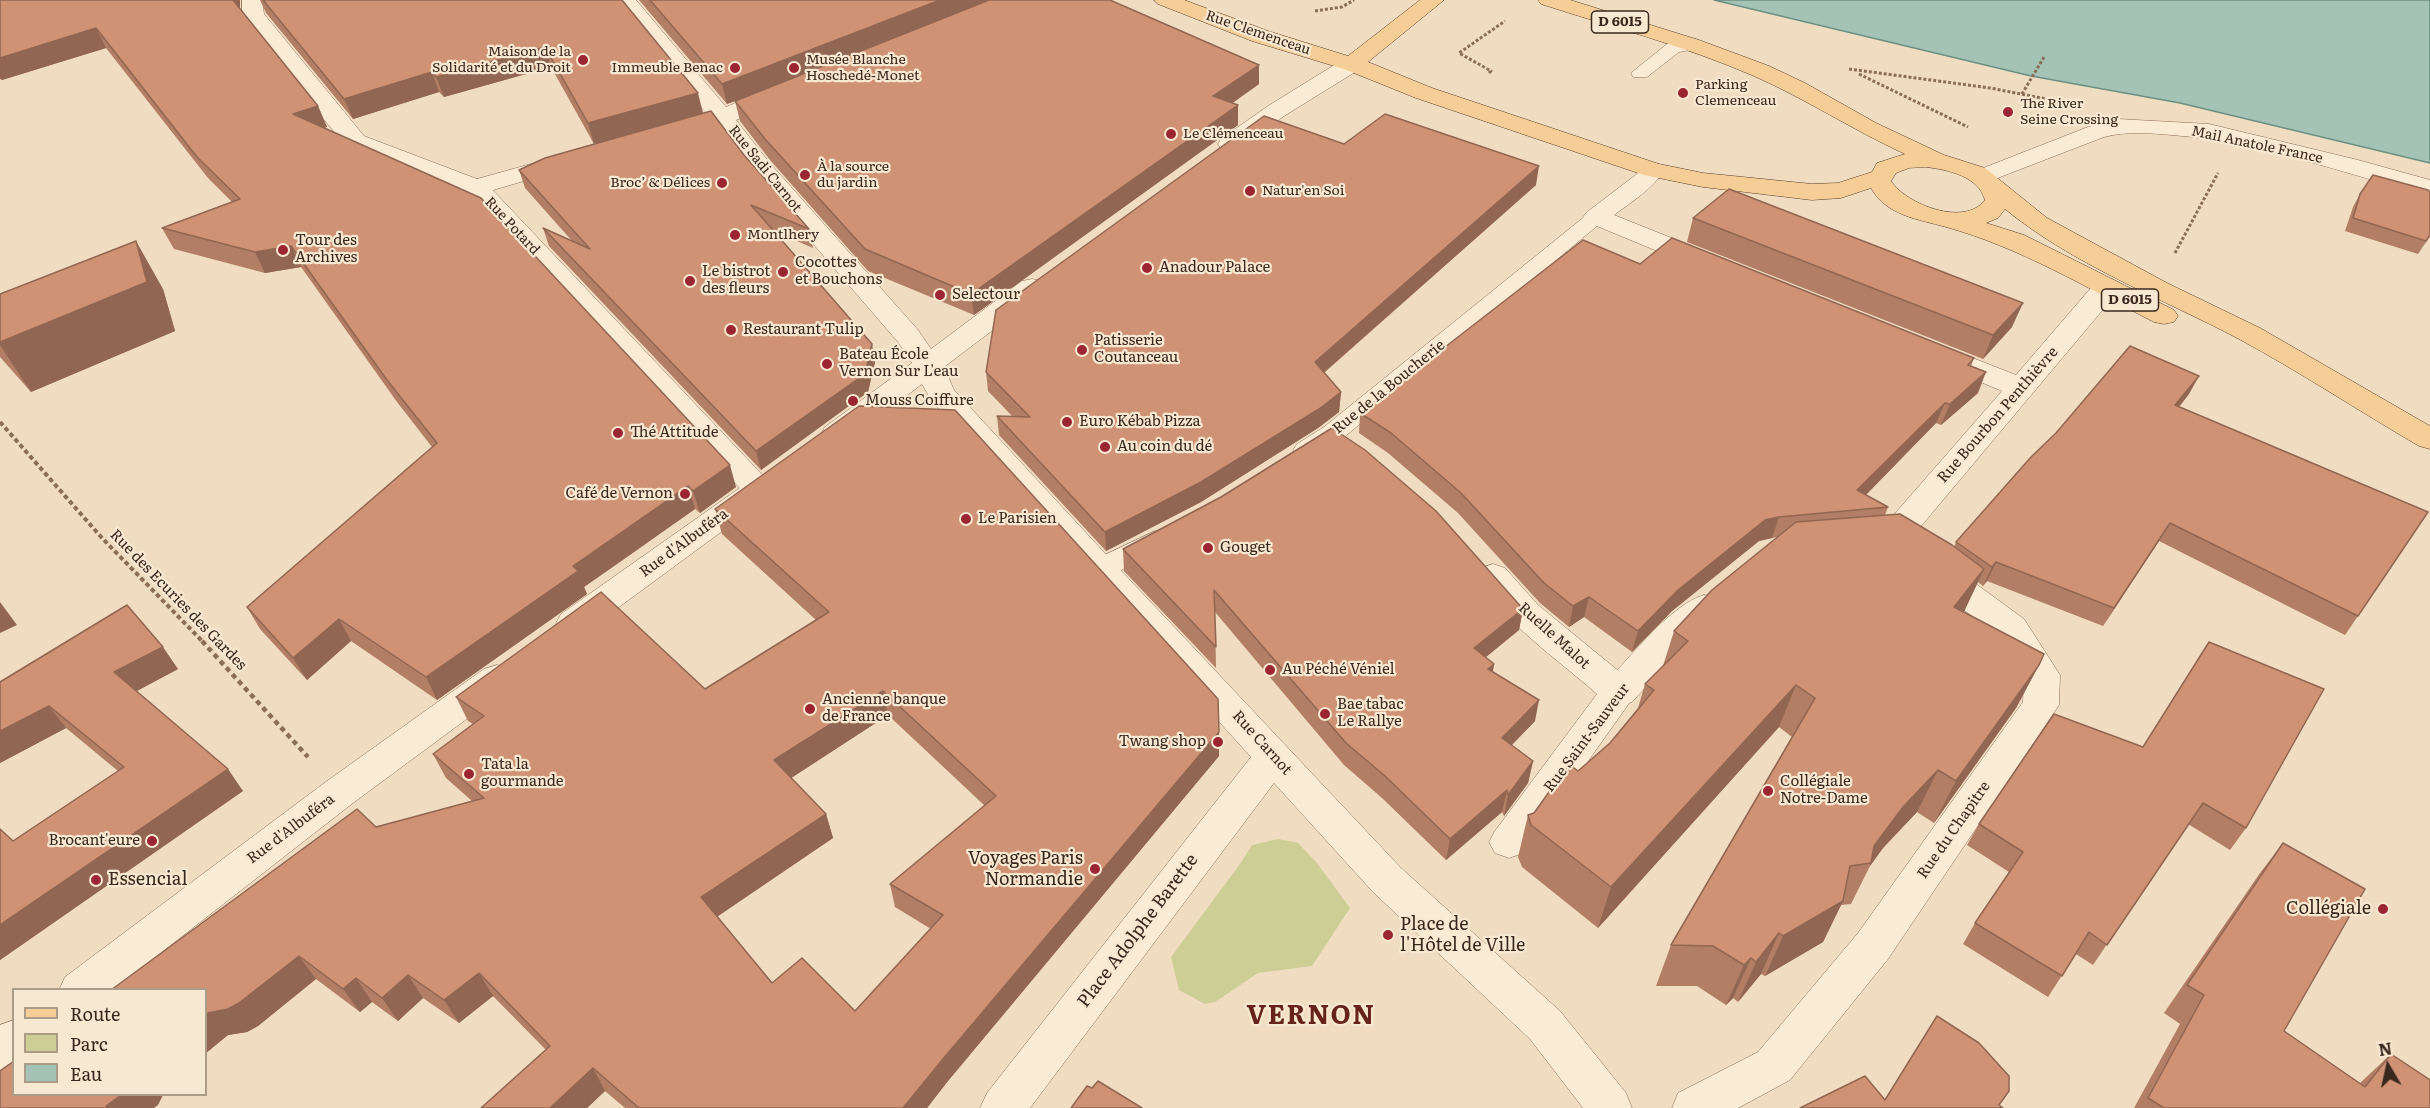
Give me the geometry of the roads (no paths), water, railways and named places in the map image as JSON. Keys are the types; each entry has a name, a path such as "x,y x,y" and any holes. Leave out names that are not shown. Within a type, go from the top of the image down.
{"main road":[{"name":"Rue Clemenceau","path":"1165,0 1260,36 1352,64 1424,93 1653,170 1703,180 1820,192"},
{"path":"1352,64 1433,0"},
{"name":"D 6015","path":"1548,0 1691,45 1761,71 1797,88 1868,128 1941,161"},
{"path":"1868,128 1886,161 1882,188 1888,196 1913,211"},
{"path":"1912,160 1941,161 1963,167 1988,182 1998,195 1998,201 1989,213 1968,219 1941,218 1820,192 1841,190 1912,160"},
{"name":"D 6015","path":"1988,182 2038,223 2157,289 2250,334 2430,439"},
{"name":"D 6015","path":"1941,218 2015,242 2147,309 2241,348 2321,377"}],"street":[{"name":"Rue Potard","path":"252,0 253,15 300,76 355,141 476,187 758,489"},
{"name":"Rue Sadi Carnot","path":"626,0 759,166 908,336 928,365"},
{"path":"1209,159 1276,111 1352,64"},
{"path":"649,138 722,117 798,87"},
{"name":"Mail Anatole France","path":"1988,182 2005,166 2118,126 2210,131 2349,165 2430,188"},
{"path":"476,187 580,158"},
{"name":"Rue de la Boucherie","path":"1596,217 1646,179 1653,170"},
{"path":"1596,217 1727,269"},
{"name":"Rue d'Albuféra","path":"549,641 1047,276"},
{"name":"Rue Bourbon Penthièvre","path":"1872,543 2021,388 2106,288"},
{"path":"1923,348 2021,388"},
{"name":"Rue Carnot","path":"928,365 940,394 1274,755 1311,799 1388,880 1545,1025 1611,1108"},
{"name":"Rue du Chapitre","path":"1694,1108 1774,1066 1873,946 2041,705 2042,675 2012,628 1947,578 1872,543"},
{"name":"Ruelle Malot","path":"1475,556 1526,614 1619,692"},
{"name":"Rue Saint-Sauveur","path":"1509,843 1619,692 1685,622 1728,587"},
{"name":"Rue d'Albuféra","path":"83,988 340,792 520,661"},
{"name":"Place Adolphe Barette","path":"1003,1108 1274,755"},
{"path":"0,1051 12,1042"}],"lane":[{"path":"1640,73 1672,48 1691,45"},
{"name":"Rue de la Boucherie","path":"1282,465 1346,442 1596,217"},
{"path":"1100,569 1173,530"}],"water":[{"path":"1714,0 2430,0 2430,163 2180,103 2031,76"}],"place":[{"name":"Maison de la Solidarité et du Droit","path":"583,60"},
{"name":"Immeuble Benac","path":"735,68"},
{"name":"Musée Blanche Hoschedé-Monet","path":"794,68"},
{"name":"Parking Clemenceau","path":"1683,93"},
{"name":"The River Seine Crossing","path":"2008,112"},
{"name":"Le Clémenceau","path":"1171,134"},
{"name":"À la source du jardin","path":"805,175"},
{"name":"Broc’ & Délices","path":"722,183"},
{"name":"Natur'en Soi","path":"1250,191"},
{"name":"Montlhery","path":"735,235"},
{"name":"Tour des Archives","path":"283,250"},
{"name":"Anadour Palace","path":"1147,268"},
{"name":"Cocottes et Bouchons","path":"783,272"},
{"name":"Le bistrot des fleurs","path":"690,281"},
{"name":"Selectour","path":"940,295"},
{"name":"Restaurant Tulip","path":"731,330"},
{"name":"Patisserie Coutanceau","path":"1082,350"},
{"name":"Bateau École Vernon Sur L'eau","path":"827,364"},
{"name":"Mouss Coiffure","path":"853,401"},
{"name":"Euro Kébab Pizza","path":"1067,422"},
{"name":"Thé Attitude","path":"618,433"},
{"name":"Au coin du dé","path":"1105,447"},
{"name":"Café de Vernon","path":"685,494"},
{"name":"Le Parisien","path":"966,519"},
{"name":"Gouget","path":"1208,548"},
{"name":"Au Péché Véniel","path":"1270,670"},
{"name":"Ancienne banque de France","path":"810,709"},
{"name":"Bae tabac Le Rallye","path":"1325,714"},
{"name":"Twang shop","path":"1218,742"},
{"name":"Tata la gourmande","path":"469,774"},
{"name":"Collégiale Notre-Dame","path":"1768,791"},
{"name":"Brocant'eure","path":"152,841"},
{"name":"Voyages Paris Normandie","path":"1095,869"},
{"name":"Essencial","path":"96,880"},
{"name":"Collégiale","path":"2383,909"},
{"name":"Place de l'Hôtel de Ville","path":"1388,935"}],"district":[{"name":"VERNON","path":"1311,1016"}]}
